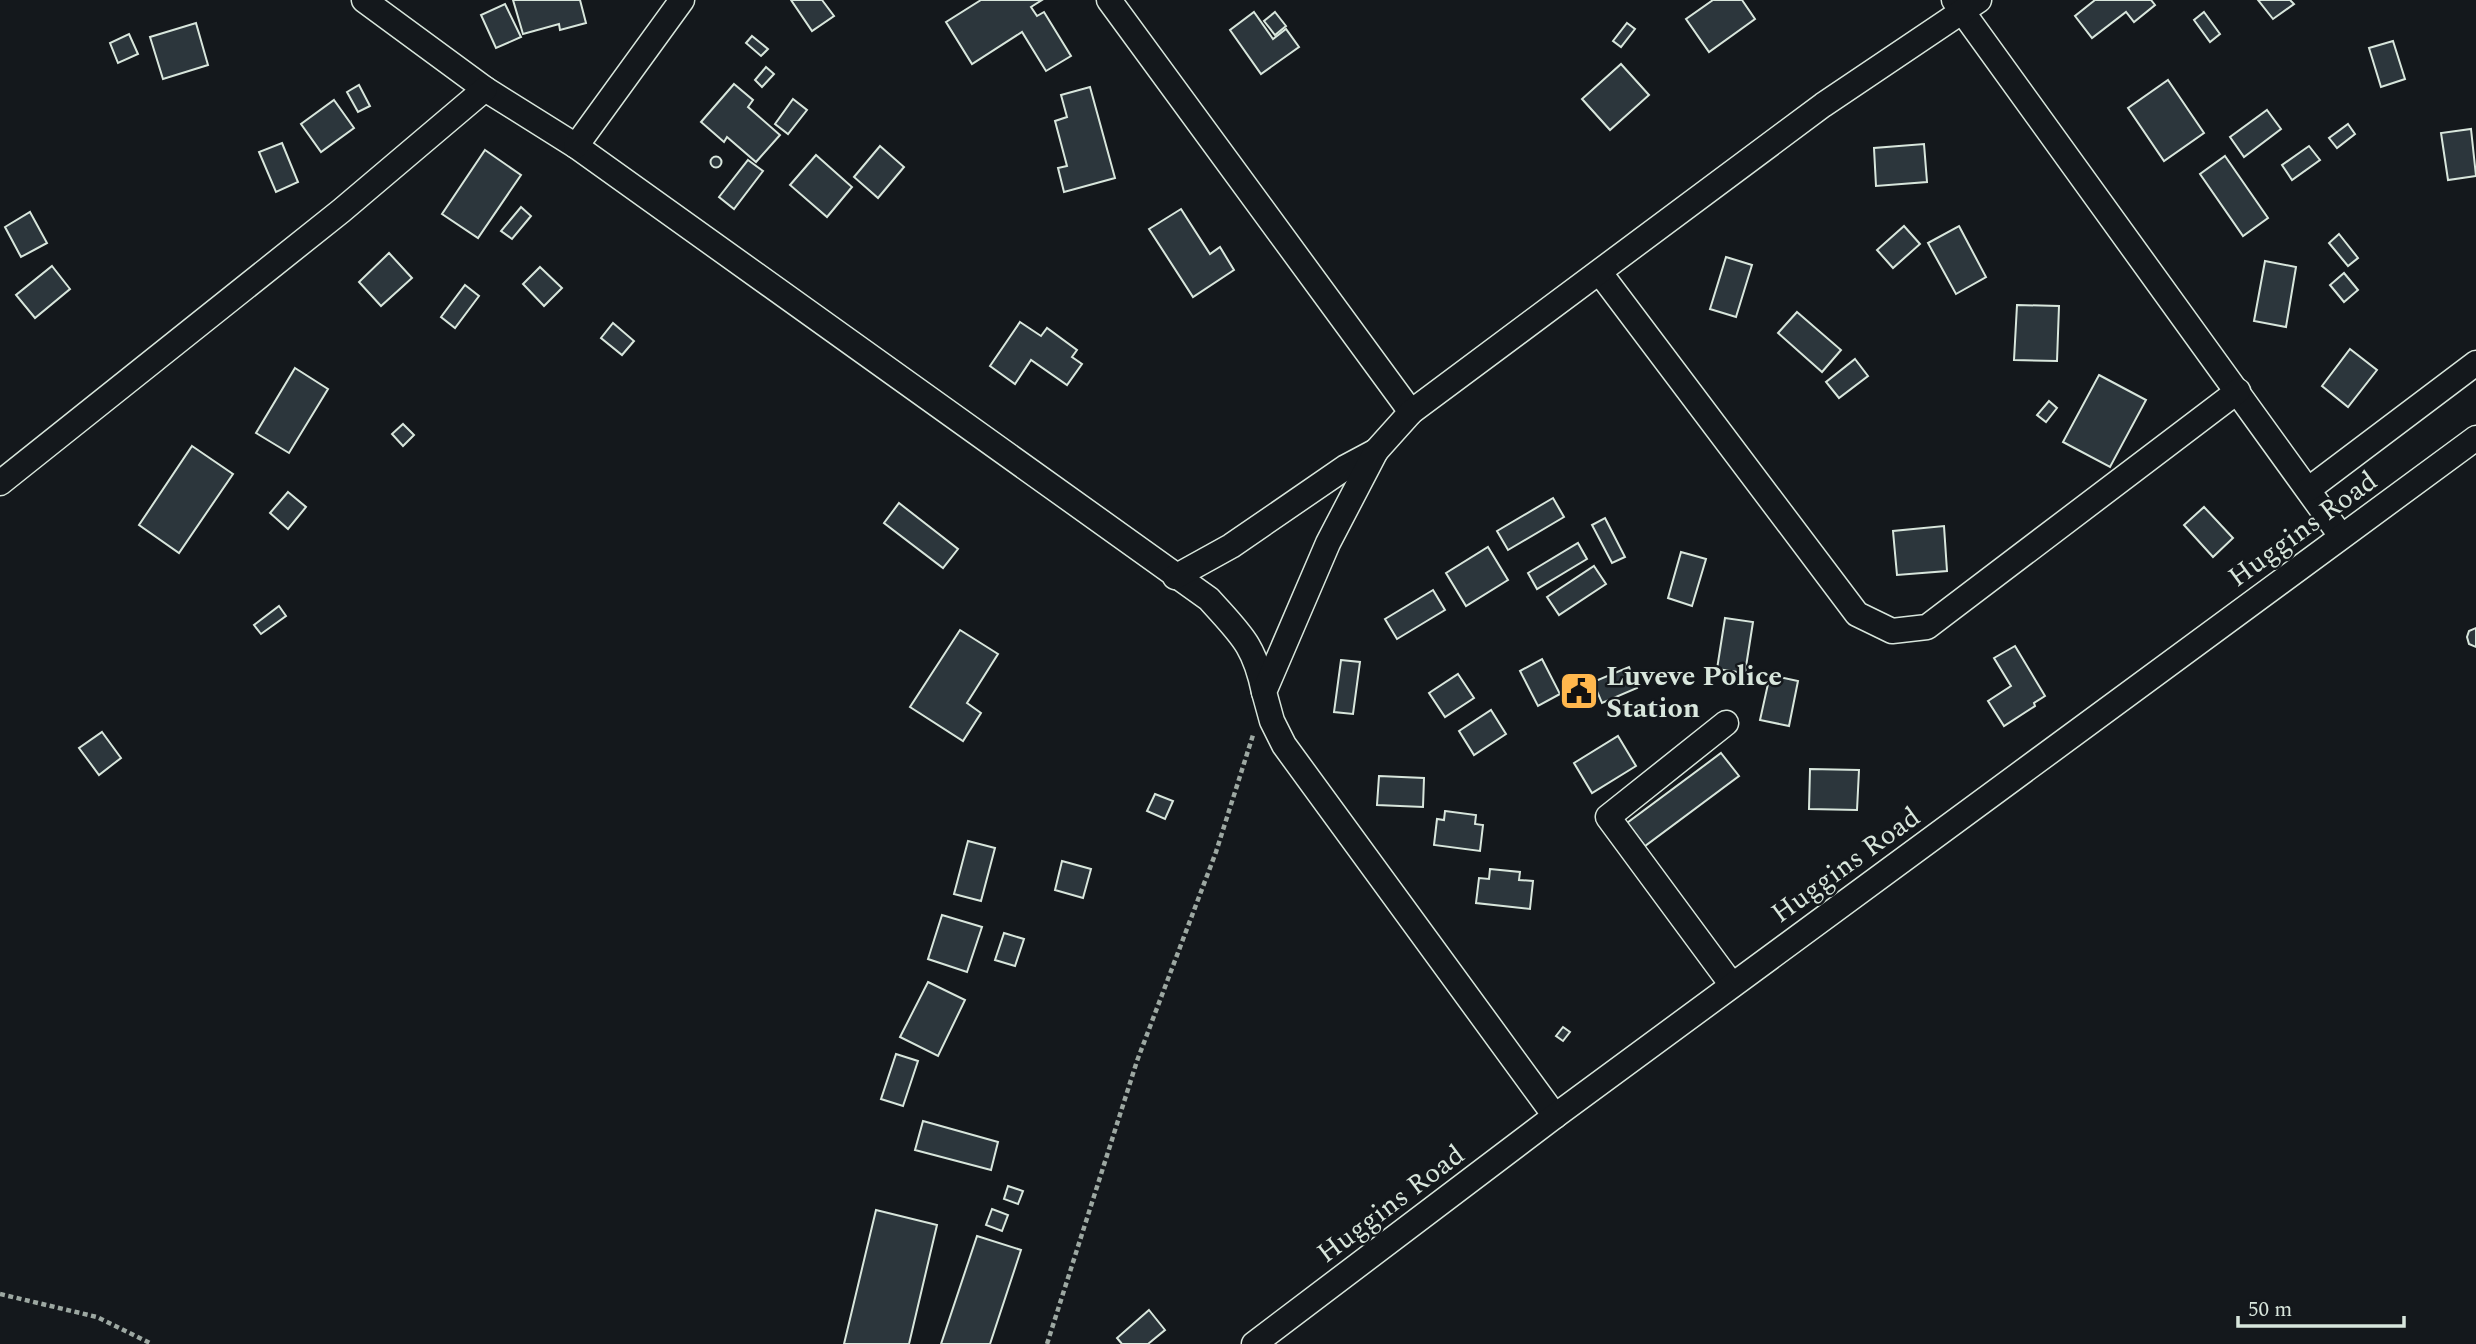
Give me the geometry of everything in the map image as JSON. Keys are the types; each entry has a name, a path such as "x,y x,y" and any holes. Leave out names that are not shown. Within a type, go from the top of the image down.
{"street":[{"path":"363,0 485,89 576,146 1209,599 1247,642 1258,665 1272,721 1284,746 1555,1115"},
{"path":"576,146 682,0"},
{"path":"1109,0 1410,412"},
{"path":"1264,692 1328,542 1376,451 1410,412 1824,105 1965,4 2341,536"},
{"path":"0,483 341,211 485,89"},
{"path":"1600,273 1857,614 1892,631 1927,627 2238,391"},
{"path":"2309,489 2476,363"},
{"name":"Huggins Road","path":"1261,1342 1555,1115 2476,438"},
{"path":"1175,577 1231,546 1346,467 1376,451"},
{"path":"1726,723 1608,817 1732,985"}],"path":[{"path":"1047,1344 1137,1061 1216,852 1254,730"},
{"path":"0,1294 97,1317 152,1344"}],"building":[{"path":"513,0 580,0 586,23 560,30 559,24 523,34"},
{"path":"791,0 822,0 834,16 812,31"},
{"path":"981,0 1042,0 1031,7 1037,16 1044,12 1071,56 1046,71 1022,32 972,64 946,22"},
{"path":"1713,0 1742,0 1755,19 1709,52 1686,19"},
{"path":"2095,0 2151,0 2155,5 2134,22 2126,12 2092,38 2075,16"},
{"path":"2258,0 2290,0 2294,4 2273,19"},
{"path":"505,4 521,37 496,48 481,15"},
{"path":"1254,12 1273,39 1286,29 1299,47 1261,74 1230,30"},
{"path":"1275,12 1286,26 1275,35 1264,21"},
{"path":"2204,12 2220,34 2210,42 2194,20"},
{"path":"196,23 208,65 163,79 150,37"},
{"path":"1627,23 1635,29 1621,47 1613,41"},
{"path":"129,34 138,54 118,63 110,43"},
{"path":"752,36 768,49 761,56 746,43"},
{"path":"2393,41 2405,79 2381,87 2369,48"},
{"path":"1621,64 1649,95 1610,130 1582,99"},
{"path":"766,67 774,74 762,87 755,80"},
{"path":"2168,80 2204,133 2164,161 2128,108"},
{"path":"734,84 753,100 748,107 780,135 756,162 727,137 724,142 701,122"},
{"path":"359,85 370,106 358,112 347,92"},
{"path":"1090,87 1115,178 1064,192 1058,168 1067,166 1055,121 1067,117 1061,95"},
{"path":"793,99 807,110 788,134 775,124"},
{"path":"334,100 354,128 321,152 301,124"},
{"path":"2267,110 2281,129 2244,157 2230,137"},
{"path":"2348,124 2355,134 2337,148 2329,138"},
{"path":"2471,129 2476,176 2448,180 2441,133"},
{"path":"282,143 298,182 276,192 259,152"},
{"path":"1924,144 1927,182 1876,186 1874,148"},
{"path":"880,146 904,167 878,198 854,177"},
{"path":"2309,146 2320,160 2292,180 2282,165"},
{"path":"485,150 521,175 478,238 442,214"},
{"path":"816,155 852,187 827,217 790,185"},
{"path":"716,156 722,162 716,168 710,162"},
{"path":"2225,156 2268,218 2243,236 2200,174"},
{"path":"748,160 763,171 734,209 719,197"},
{"path":"521,207 531,216 512,239 501,231"},
{"path":"1181,209 1210,254 1220,247 1234,270 1193,297 1149,229"},
{"path":"30,212 47,243 21,257 5,227"},
{"path":"1904,226 1920,244 1893,268 1877,250"},
{"path":"1959,226 1986,277 1956,294 1928,243"},
{"path":"2339,234 2358,258 2348,266 2329,243"},
{"path":"389,253 412,278 381,306 359,282"},
{"path":"1726,257 1752,265 1736,317 1710,309"},
{"path":"2265,261 2296,267 2286,327 2254,321"},
{"path":"52,266 70,289 35,318 16,295"},
{"path":"540,267 562,288 544,306 523,284"},
{"path":"2344,273 2358,290 2344,302 2330,285"},
{"path":"465,285 479,296 455,328 441,317"},
{"path":"2017,305 2059,306 2057,361 2014,360"},
{"path":"1797,312 1841,350 1822,372 1778,333"},
{"path":"1020,322 1041,336 1047,328 1077,350 1072,357 1082,364 1067,385 1031,360 1015,384 990,366"},
{"path":"613,323 634,341 622,355 601,338"},
{"path":"2350,349 2377,370 2348,407 2322,386"},
{"path":"1855,359 1868,376 1839,398 1826,382"},
{"path":"295,368 328,389 289,453 256,433"},
{"path":"2099,375 2146,400 2110,467 2063,442"},
{"path":"2049,401 2057,408 2046,422 2037,415"},
{"path":"403,424 414,435 403,446 392,434"},
{"path":"192,446 233,474 179,553 139,525"},
{"path":"288,492 306,507 288,529 270,513"},
{"path":"1553,498 1564,517 1508,550 1497,531"},
{"path":"899,503 958,549 943,568 884,523"},
{"path":"2204,507 2233,538 2213,557 2184,525"},
{"path":"1605,518 1625,557 1612,563 1592,525"},
{"path":"1944,526 1947,571 1897,575 1893,531"},
{"path":"1578,543 1587,559 1537,589 1528,573"},
{"path":"1488,547 1508,580 1466,606 1446,573"},
{"path":"1681,552 1706,559 1692,606 1668,598"},
{"path":"1594,566 1606,584 1559,615 1547,597"},
{"path":"1433,590 1445,610 1397,639 1385,619"},
{"path":"279,606 286,616 261,634 254,625"},
{"path":"1725,618 1753,622 1745,673 1717,669"},
{"path":"2476,628 2476,647 2469,644 2467,637 2469,631"},
{"path":"960,630 998,654 967,703 981,713 963,741 910,707"},
{"path":"2015,646 2045,696 2034,703 2035,706 2004,726 1988,701 2011,686 1994,658"},
{"path":"1542,659 1560,694 1538,706 1520,671"},
{"path":"1341,660 1360,662 1353,714 1334,712"},
{"path":"1629,667 1637,688 1602,703 1593,682"},
{"path":"1458,674 1474,698 1445,717 1429,693"},
{"path":"1770,675 1798,681 1789,726 1760,720"},
{"path":"1491,710 1506,734 1474,755 1459,731"},
{"path":"102,732 121,758 99,775 79,748"},
{"path":"1618,736 1636,766 1592,793 1574,763"},
{"path":"1721,753 1739,776 1645,846 1627,823"},
{"path":"1810,769 1859,770 1857,810 1809,809"},
{"path":"1379,776 1424,778 1423,807 1377,805"},
{"path":"1155,794 1173,801 1165,819 1147,811"},
{"path":"1445,811 1476,815 1475,824 1483,825 1480,851 1434,845 1437,819 1444,820"},
{"path":"968,841 995,848 981,901 954,894"},
{"path":"1062,861 1091,869 1083,898 1055,890"},
{"path":"1490,869 1520,872 1519,880 1533,881 1530,909 1476,903 1479,878 1489,879"},
{"path":"942,915 982,927 967,972 928,959"},
{"path":"1004,933 1024,939 1015,966 995,960"},
{"path":"928,982 965,1000 938,1056 900,1037"},
{"path":"1563,1027 1570,1032 1563,1041 1556,1036"},
{"path":"896,1054 918,1061 903,1106 881,1099"},
{"path":"923,1121 998,1142 991,1170 915,1150"},
{"path":"1008,1186 1023,1191 1018,1204 1004,1199"},
{"path":"992,1209 1008,1215 1002,1231 986,1225"},
{"path":"876,1210 937,1225 909,1344 844,1344"},
{"path":"977,1236 1021,1250 990,1344 941,1344"},
{"path":"1149,1310 1165,1330 1148,1344 1122,1344 1117,1338"}],"place":[{"name":"Luveve Police Station","path":"1579,691"}]}
